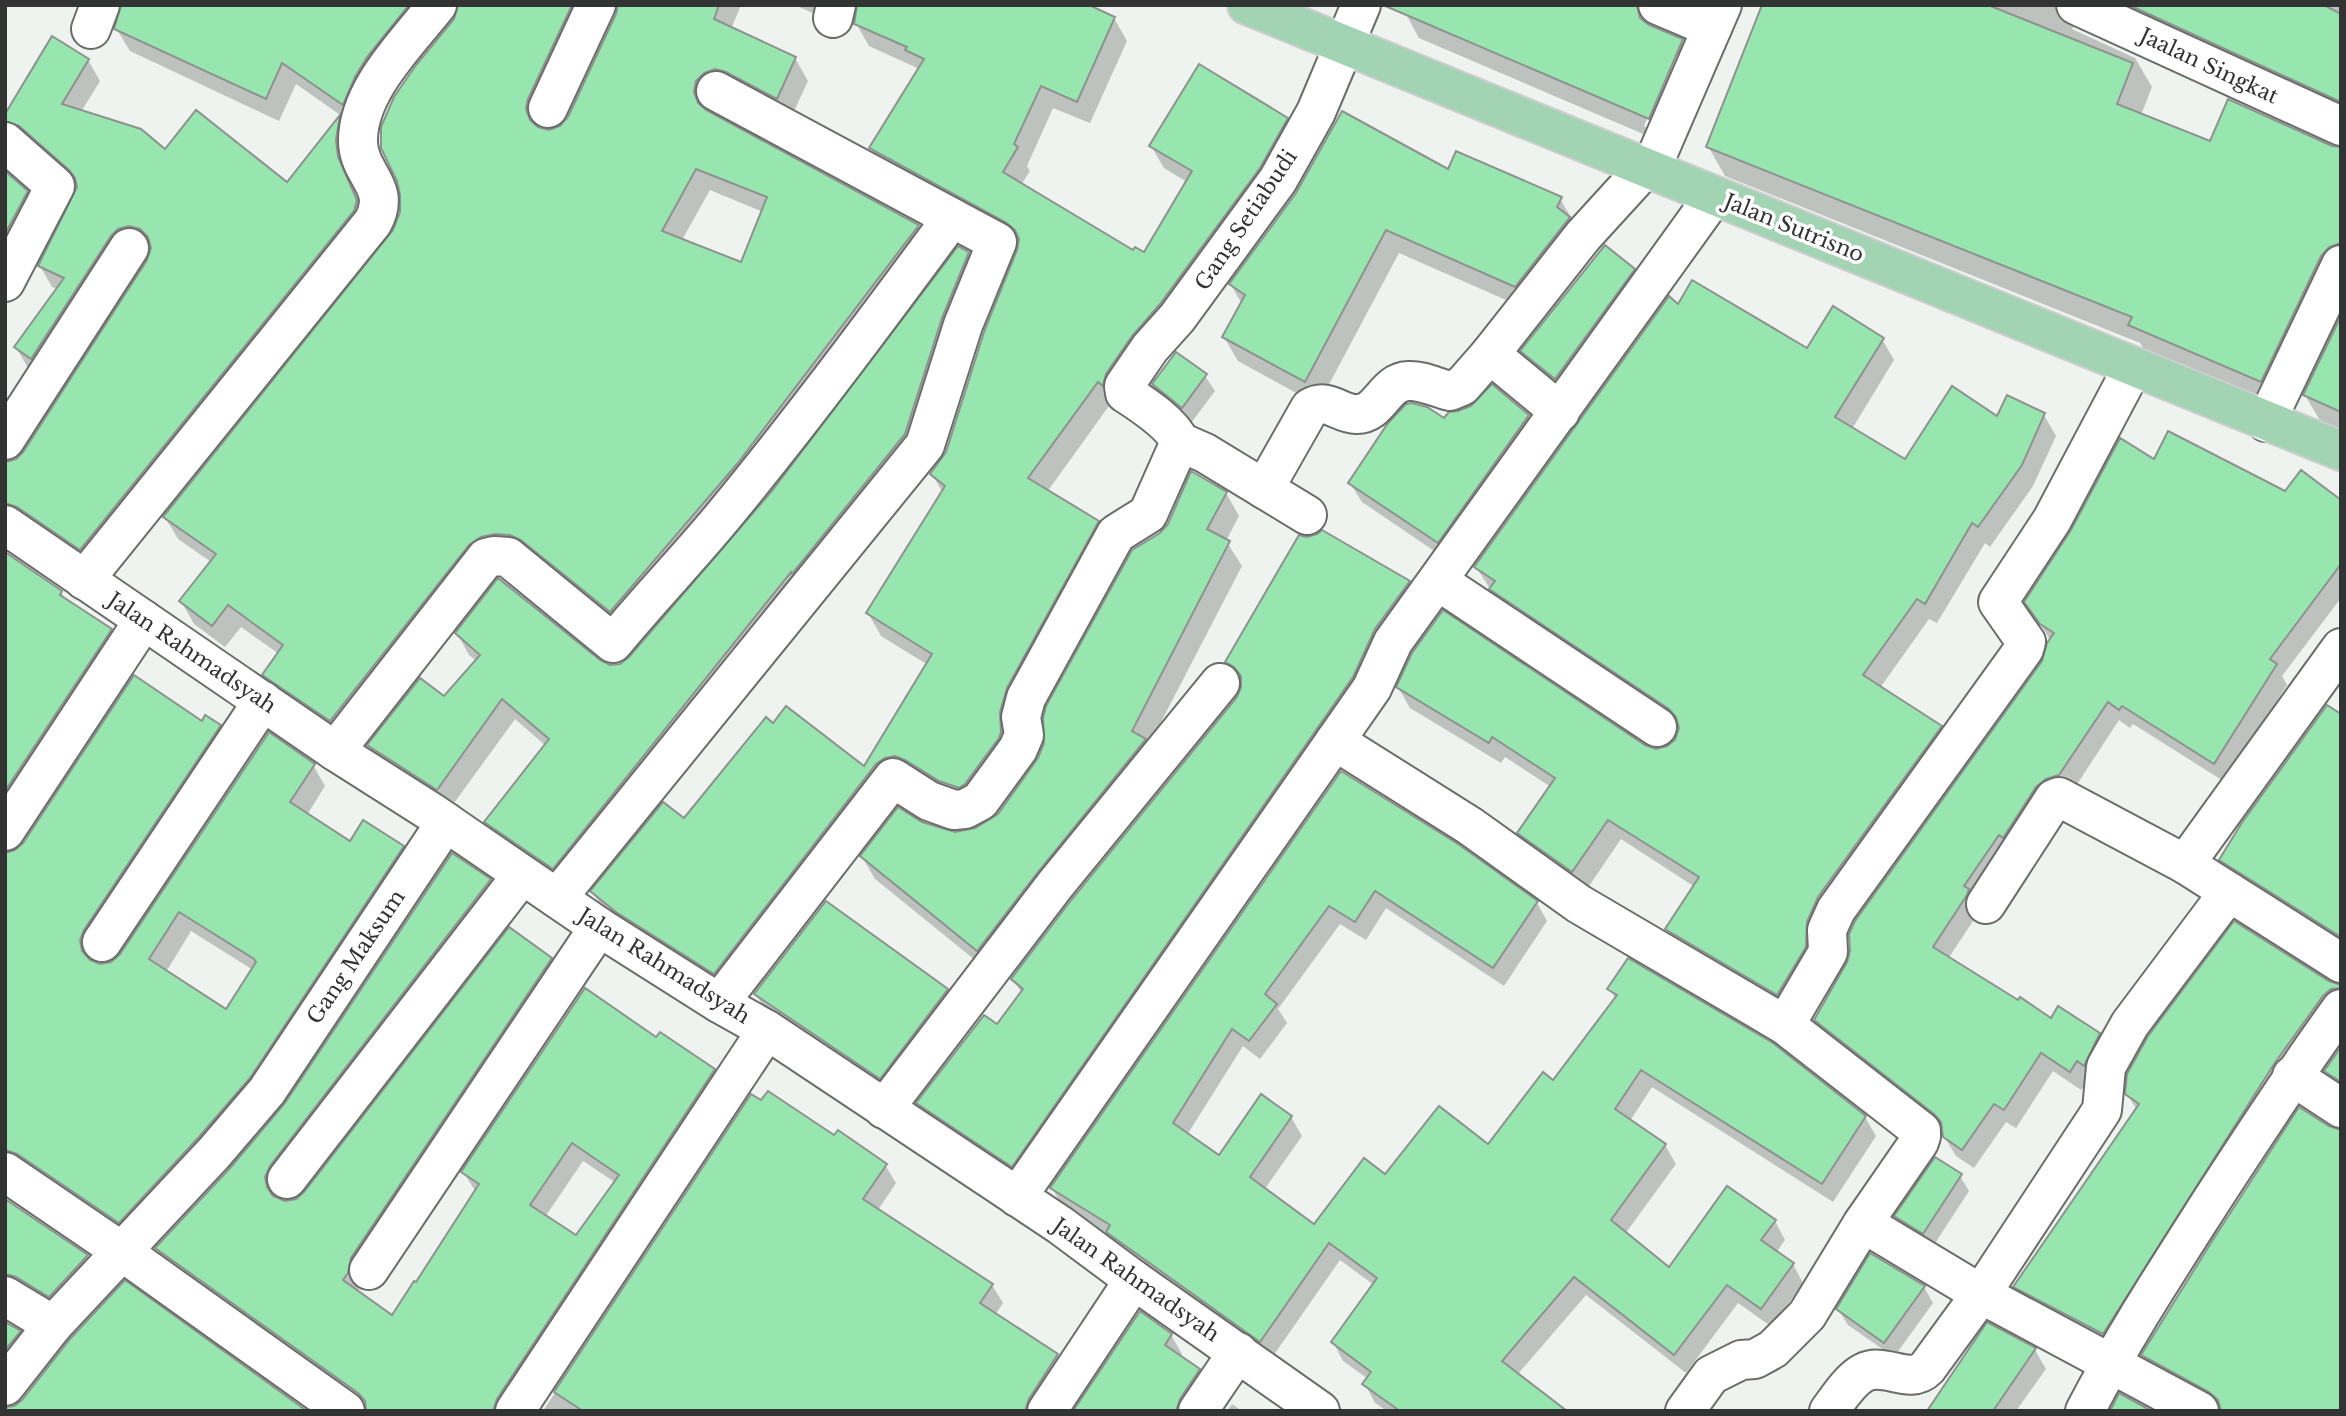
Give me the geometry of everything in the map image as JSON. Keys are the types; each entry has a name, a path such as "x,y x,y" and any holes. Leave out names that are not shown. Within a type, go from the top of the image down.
{"main road":[{"name":"Jalan Sutrisno","path":"1247,5 2341,451"}],"street":[{"path":"84,580 373,222 379,209 378,188 360,159 358,141 361,113 384,70 437,5"},
{"path":"548,107 596,5"},
{"name":"Gang Setiabudi","path":"1180,442 1174,432 1123,390 1124,386 1150,348 1178,318 1278,180 1316,112 1361,5"},
{"path":"1264,489 1310,408 1316,404 1331,405 1353,415 1367,413 1396,384 1408,381 1456,390 1490,354 1583,236 1648,168 1717,17 1658,5"},
{"name":"Jaalan Singkat","path":"2091,8 2341,127"},
{"path":"556,898 925,445 963,325 997,242 716,91"},
{"path":"5,142 55,186 5,282"},
{"path":"1017,1197 1372,688 1393,642 1714,195"},
{"path":"335,751 486,558 508,558 613,643 724,516 870,329 952,218"},
{"path":"5,440 129,248"},
{"path":"2266,422 2341,265"},
{"path":"1490,354 1560,412"},
{"path":"1785,1025 1828,952 1827,930 1836,910 2024,649 2026,642 1998,602 2052,520 2133,367"},
{"path":"719,1003 893,778 929,801 954,810 965,809 981,802 1018,749 1024,735 1021,717 1026,698 1116,534 1148,514 1180,442 1205,453 1307,515"},
{"name":"Jalan Rahmadsyah","path":"5,525 335,751 446,822 599,927 767,1030 1060,1225 1320,1411"},
{"path":"1438,581 1657,727"},
{"path":"5,831 144,620"},
{"path":"2185,864 2341,648"},
{"path":"884,1109 1055,885 1220,683"},
{"path":"102,942 263,701"},
{"path":"1335,741 1470,826 1579,904 1785,1025 1921,1130 1919,1142 1863,1223 1807,1315 1773,1349 1755,1359 1741,1360 1711,1376 1685,1411"},
{"path":"1986,904 2054,799 2059,797 2185,864 2341,962"},
{"name":"Gang Maksum","path":"5,1386 53,1325 214,1153 267,1091 446,822"},
{"path":"287,1180 523,875"},
{"path":"1829,1411 1861,1374 1875,1368 1914,1376 1921,1374 1982,1294 2102,1110 2106,1067 2130,1024 2229,892"},
{"path":"369,1270 599,927"},
{"path":"2085,1411 2110,1363 2169,1266 2292,1076 2341,1009"},
{"path":"515,1411 767,1030"},
{"path":"2292,1076 2341,1108"},
{"path":"5,1172 345,1411"},
{"path":"1863,1223 1982,1294 2199,1411"},
{"path":"1047,1411 1134,1280"},
{"path":"5,1296 53,1325"},
{"path":"1198,1411 1238,1352"}],"building":[{"path":"121,5 409,5 367,57 343,105 282,63 266,99 114,29"},
{"path":"458,5 572,5 528,99 526,109 530,120 538,127 549,130 560,126 568,117 618,5 719,5 714,19 796,57 777,99 715,69 704,73 696,81 694,92 698,103 706,110 919,225 737,464 610,612 521,540 510,535 481,537 469,545 330,721 262,675 283,645 228,605 212,626 179,601 216,554 163,517 393,230 400,212 400,195 397,181 381,148 381,127 394,97 454,19","holes":["696,169 767,197 741,262 662,231"]},
{"path":"857,5 1089,5 1115,17 1077,102 1041,86 1014,144 1018,147 1003,172 1133,250 1135,247 1144,252 1192,171 1149,146 1199,64 1288,118 1260,168 1160,304 1132,336 1106,374 1103,386 1098,382 1028,478 1099,521 1007,688 1000,712 999,738 965,784 959,788 939,781 895,756 876,764 714,974 616,912 590,891 663,802 684,818 766,717 773,723 786,706 864,766 932,654 866,613 945,486 930,474 946,452 984,332 1019,239 1015,230 1007,223 869,148 924,59 905,50 907,47 854,24"},
{"path":"1383,5 1637,5 1640,18 1649,25 1683,39 1649,119"},
{"path":"1762,5 1988,5 2133,63 2117,104 2210,141 2228,99 2332,146 2341,147 2341,243 2329,247 2321,256 2261,382 2128,325 2132,317 1706,147"},
{"path":"2129,5 2324,5 2341,14 2341,102"},
{"path":"52,36 89,59 62,104 141,129 165,149 196,110 287,182 340,115 336,140 338,157 357,200 354,211 80,550 17,507 5,503 5,462 16,459 23,452 147,260 151,248 148,237 140,229 129,226 118,229 31,359 14,347 64,278 38,266 77,187 69,170 19,126 5,121 5,114"},
{"path":"1342,111 1448,169 1456,151 1562,197 1557,207 1570,217 1515,287 1386,230 1305,382 1222,337 1245,295 1229,284 1296,193"},
{"path":"5,171 28,191 5,234"},
{"path":"1605,245 1635,269 1555,379 1520,351"},
{"path":"958,246 969,252 942,318 905,434 553,869 484,822 549,739 502,699 437,790 367,745 420,678 444,696 480,655 455,633 498,578 600,660 610,665 620,664 629,657 771,492"},
{"path":"1692,280 1807,348 1833,306 1884,338 1835,417 1905,459 1952,386 1997,416 2007,395 2045,413 2022,465 1978,527 1972,523 1925,604 1917,599 1863,675 1942,726 1818,897 1807,922 1806,947 1777,995 1665,929 1699,877 1608,820 1572,872 1517,833 1555,778 1492,737 1489,743 1396,687 1412,653 1443,610 1645,745 1656,749 1675,740 1679,728 1676,717 1669,709 1489,589 1495,581 1474,567 1669,296 1678,304"},
{"path":"2341,316 2341,412 2303,395"},
{"path":"1176,352 1207,374 1182,408 1152,384"},
{"path":"1492,384 1529,415 1438,543 1348,483 1388,423 1406,404 1427,407 1444,418 1449,412 1471,406"},
{"path":"2168,431 2285,491 2301,470 2341,500 2341,564 2270,659 2277,664 2214,764 2122,706 2119,710 2108,702 2059,775 2046,779 2036,787 2003,838 1999,835 1964,886 1969,889 1967,895 1933,947 2051,1018 2058,1006 2100,1033 2084,1066 2077,1061 2070,1072 2041,1053 2004,1110 1994,1104 1962,1150 1943,1137 1941,1122 1934,1114 1814,1020 1847,962 1850,951 1849,934 1855,921 2042,661 2047,643 2054,633 2040,624 2024,602 2071,530 2120,438 2154,459"},
{"path":"1191,471 1227,492 1207,529 1230,541 1132,731 1146,739 977,951 860,856 898,807 922,822 955,832 975,828 998,814 1038,758 1044,743 1043,718 1046,706 1132,550 1160,533 1168,524"},
{"path":"1322,530 1410,581 1375,629 1353,677 1012,1167 916,1103 984,1015 997,1024 1023,989 1011,979 1072,899 1237,697 1241,676 1234,667 1225,662 1299,535 1307,537"},
{"path":"5,552 62,591 60,595 112,629 5,791"},
{"path":"134,675 202,721 205,715 221,725 84,930 80,940 82,951 90,960 100,964 111,962 120,954 269,732 315,764 290,802 350,841 363,820 404,846 250,1078 119,1223 17,1154 5,1150 5,853 15,850 23,843","holes":["179,912 256,962 226,1009 149,959"]},
{"path":"2327,705 2341,714 2341,937 2219,860 2241,824"},
{"path":"1341,771 1458,844 1538,901 1493,968 1375,891 1355,922 1329,906 1265,994 1277,1004 1249,1041 1232,1029 1173,1123 1219,1155 1261,1094 1292,1116 1250,1177 1314,1224 1364,1158 1385,1174 1439,1106 1488,1144 1543,1072 1553,1080 1617,995 1607,989 1628,958 1773,1043 1866,1116 1822,1184 1641,1070 1615,1109 1666,1144 1611,1220 1669,1267 1727,1186 1776,1220 1761,1240 1794,1263 1761,1309 1727,1285 1674,1355 1574,1277 1502,1361 1567,1411 1400,1411 1362,1384 1371,1372 1331,1342 1377,1278 1329,1243 1260,1342 1106,1232 1110,1225 1050,1188"},
{"path":"452,853 491,879 270,1166 265,1177 273,1196 285,1201 296,1199 304,1192 509,927 552,958 351,1258 348,1273 343,1280 392,1315 479,1184 461,1172 585,988 656,1037 660,1032 715,1069 497,1399 493,1411 366,1411 365,1401 358,1393 155,1248 231,1167 285,1103","holes":["572,1143 619,1175 576,1235 530,1205"]},
{"path":"826,901 948,989 880,1079 754,994"},
{"path":"2234,921 2329,981 2341,985 2341,988 2331,989 2323,996 2274,1064 2103,1334 2013,1287 2139,1104 2125,1094 2127,1074 2148,1036"},
{"path":"2341,1047 2341,1082 2324,1071"},
{"path":"768,1091 834,1135 838,1130 887,1164 863,1199 993,1284 980,1303 1058,1354 1029,1399 1025,1411 583,1411 554,1392 751,1094 761,1100"},
{"path":"2299,1107 2329,1126 2341,1130 2341,1411 2221,1411 2218,1400 2209,1392 2141,1355"},
{"path":"1935,1157 1962,1174 1923,1234 1894,1216"},
{"path":"5,1199 88,1255 49,1297 16,1277 5,1274"},
{"path":"1870,1253 1925,1286 1884,1343 1836,1309"},
{"path":"125,1280 307,1411 5,1411 5,1407 14,1406 22,1400 70,1339"},
{"path":"1140,1311 1172,1334 1165,1345 1200,1369 1180,1399 1176,1411 1073,1411"},
{"path":"5,1322 21,1331 5,1350"},
{"path":"1987,1322 2036,1348 1993,1411 1927,1411"},
{"path":"2119,1393 2152,1411 2110,1411"}]}
